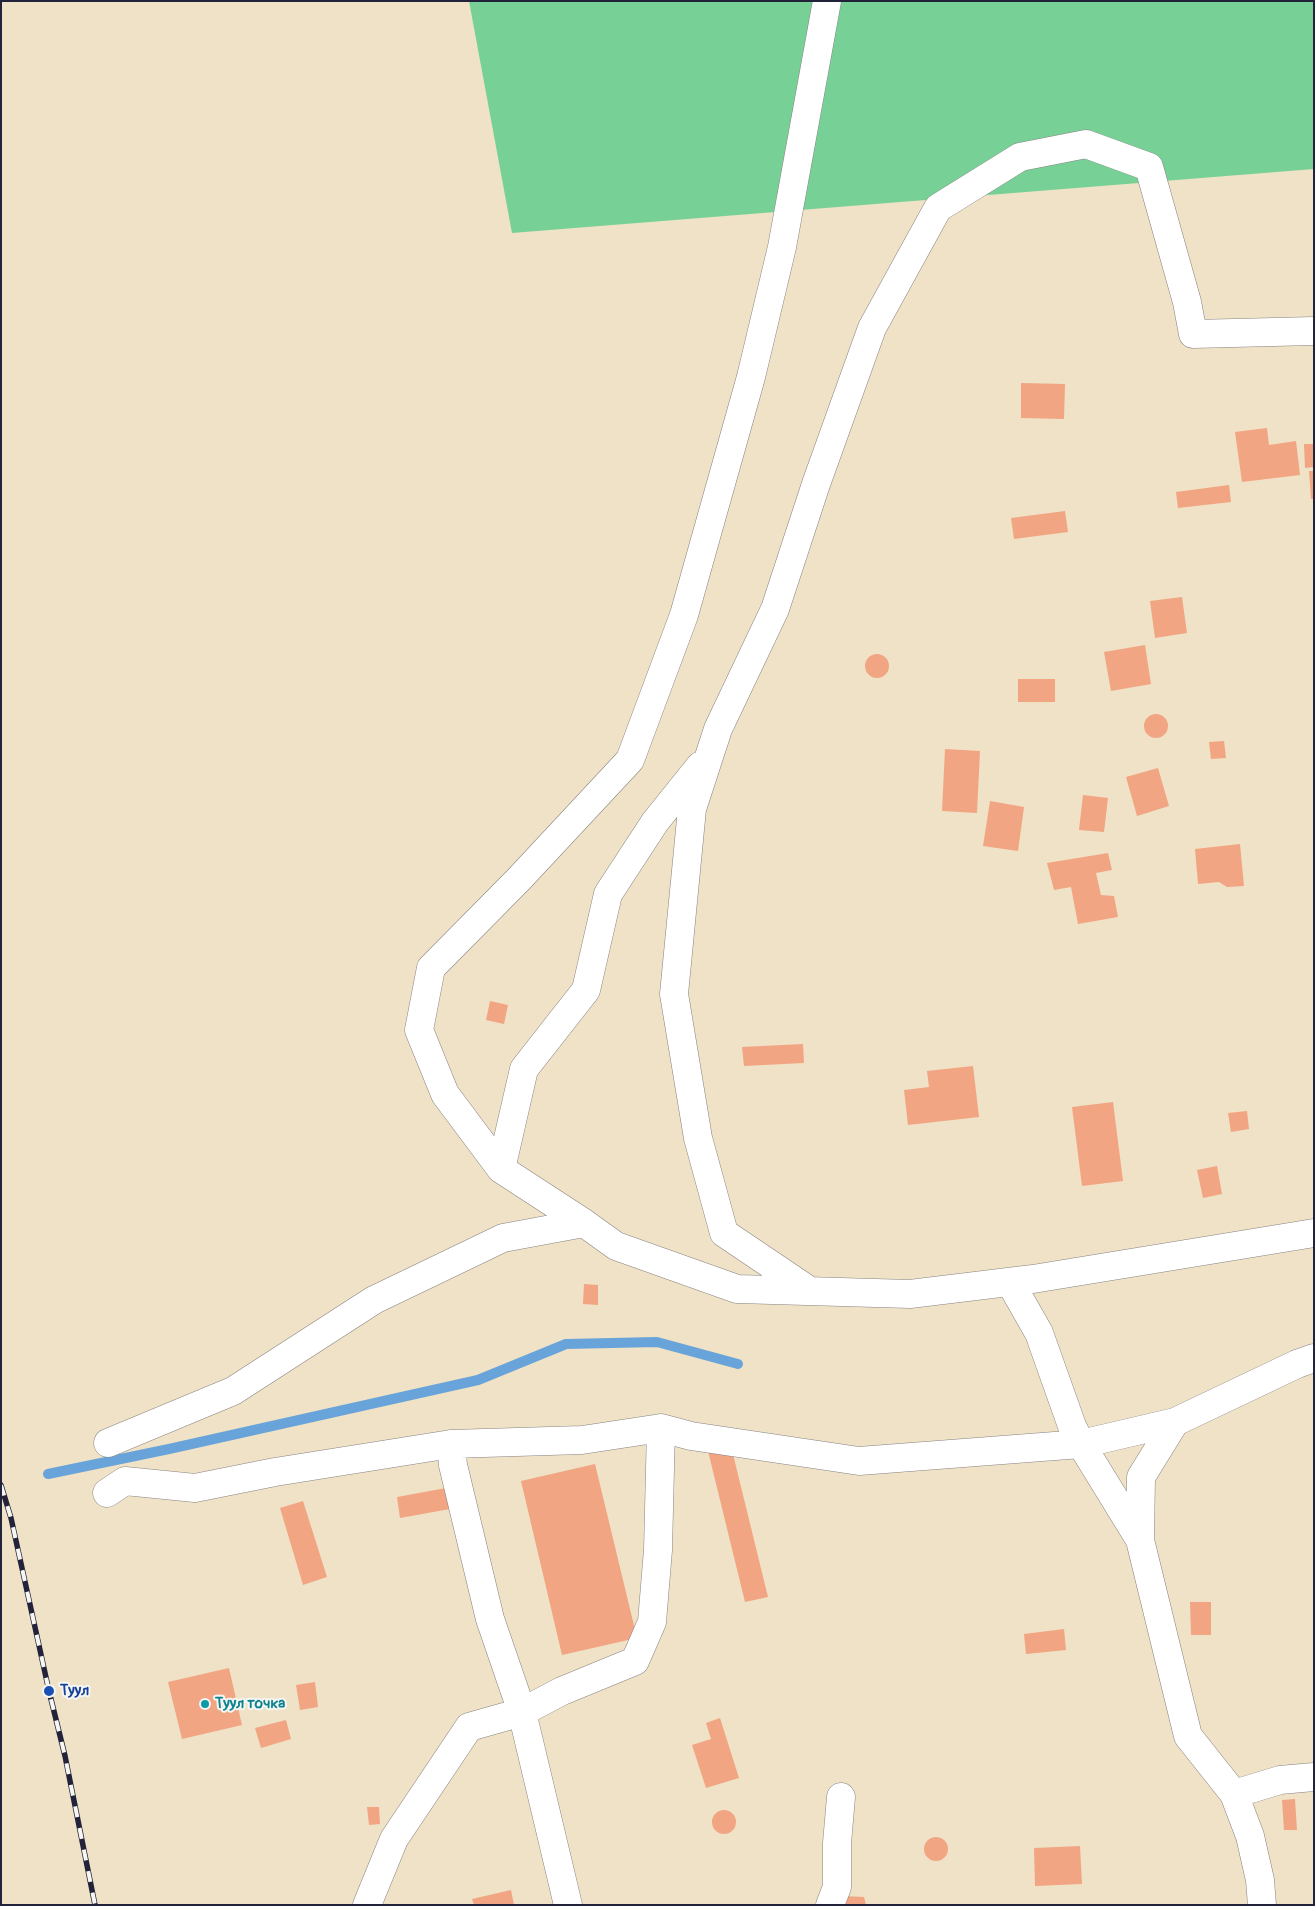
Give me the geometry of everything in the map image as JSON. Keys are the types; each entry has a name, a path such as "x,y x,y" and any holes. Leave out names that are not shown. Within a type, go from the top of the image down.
{"street":[{"path":"827,1 782,247 751,377 684,615 630,760 519,880 431,968 418,1030 445,1094 502,1169 616,1246 737,1289 910,1294 1010,1282 1314,1233"},
{"path":"810,1291 724,1234 698,1138 674,994 692,809 718,729 775,609 816,484 872,328 938,208 1020,156 1086,144 1149,167 1187,302 1193,334 1314,331"},
{"path":"502,1169 524,1069 586,990 608,894 655,822 710,753"},
{"path":"108,1442 233,1391 374,1300 502,1238 584,1223"},
{"path":"1010,1282 1039,1333 1072,1426 1081,1444 1140,1540"},
{"path":"107,1493 126,1481 195,1488 323,1463 451,1444 582,1440 661,1428 691,1436 859,1461 1081,1444 1175,1422 1297,1364 1314,1358"},
{"path":"1175,1422 1141,1478 1140,1540 1188,1736 1234,1794 1250,1836 1260,1880 1262,1905"},
{"path":"367,1905 394,1839 470,1727 522,1712 562,1691 635,1661 652,1622 658,1550 661,1428"},
{"path":"451,1444 453,1465 490,1619 522,1712 568,1905"},
{"path":"1234,1794 1280,1780 1314,1777"},
{"path":"830,1905 837,1887 837,1843 841,1798"}],"green space":[{"path":"469,1 1314,1 1314,169 512,233"}],"building":[{"path":"1021,383 1065,384 1064,419 1021,418"},
{"path":"1267,428 1269,445 1296,441 1300,475 1242,482 1235,432"},
{"path":"1304,444 1314,444 1314,467 1305,468"},
{"path":"1309,471 1314,471 1314,499 1311,499"},
{"path":"1229,485 1231,502 1178,508 1176,492"},
{"path":"1065,511 1068,532 1014,539 1011,518"},
{"path":"1182,597 1187,633 1155,638 1150,601"},
{"path":"1145,645 1151,684 1111,691 1104,652"},
{"path":"877,654 885,658 889,666 885,674 877,678 869,674 865,666 869,658"},
{"path":"1018,679 1055,679 1055,702 1018,702"},
{"path":"1156,714 1164,718 1168,726 1164,734 1156,738 1148,734 1144,726 1148,718"},
{"path":"1224,741 1226,758 1211,759 1209,742"},
{"path":"945,749 980,751 977,813 942,811"},
{"path":"1158,768 1169,806 1137,816 1126,777"},
{"path":"1083,795 1108,798 1104,832 1079,830"},
{"path":"990,801 1024,807 1018,851 983,846"},
{"path":"1240,844 1244,886 1227,887 1219,882 1198,884 1195,849"},
{"path":"1108,853 1112,870 1096,873 1101,895 1114,896 1118,917 1078,924 1071,887 1054,890 1047,863"},
{"path":"490,1001 508,1005 504,1024 486,1020"},
{"path":"803,1044 804,1063 744,1066 742,1047"},
{"path":"973,1066 979,1117 908,1125 904,1090 929,1087 927,1071"},
{"path":"1113,1102 1123,1181 1082,1186 1072,1107"},
{"path":"1247,1111 1249,1129 1231,1132 1228,1113"},
{"path":"1217,1166 1222,1194 1203,1198 1197,1170"},
{"path":"584,1284 598,1285 598,1305 583,1304"},
{"path":"731,1446 768,1597 745,1602 708,1451"},
{"path":"595,1464 637,1638 562,1655 521,1481"},
{"path":"446,1488 450,1509 400,1518 397,1497"},
{"path":"303,1501 327,1577 303,1585 280,1508"},
{"path":"1190,1602 1211,1602 1211,1635 1191,1635"},
{"path":"1064,1629 1066,1650 1026,1654 1024,1634"},
{"name":"Туул точка","path":"229,1668 242,1725 182,1739 168,1682"},
{"path":"315,1682 318,1707 300,1710 296,1685"},
{"path":"720,1718 739,1778 706,1788 692,1745 711,1739 706,1723"},
{"path":"286,1720 291,1739 261,1748 255,1728"},
{"path":"1295,1799 1297,1830 1284,1830 1282,1800"},
{"path":"367,1807 379,1807 380,1824 369,1825"},
{"path":"724,1810 732,1814 736,1822 732,1830 724,1834 716,1830 712,1822 716,1814"},
{"path":"936,1837 944,1841 948,1849 944,1857 936,1861 928,1857 924,1849 928,1841"},
{"path":"1080,1846 1082,1884 1035,1886 1034,1848"},
{"path":"511,1890 514,1905 474,1905 472,1899"},
{"path":"843,1896 864,1897 866,1905 843,1905"}],"waterway":[{"path":"48,1474 478,1380 566,1344 657,1342 738,1364"}],"railway":[{"path":"1,1485 11,1518 65,1756 95,1905"}],"place":[{"name":"Туул","path":"49,1691"},
{"name":"Туул точка","path":"205,1704"}]}
